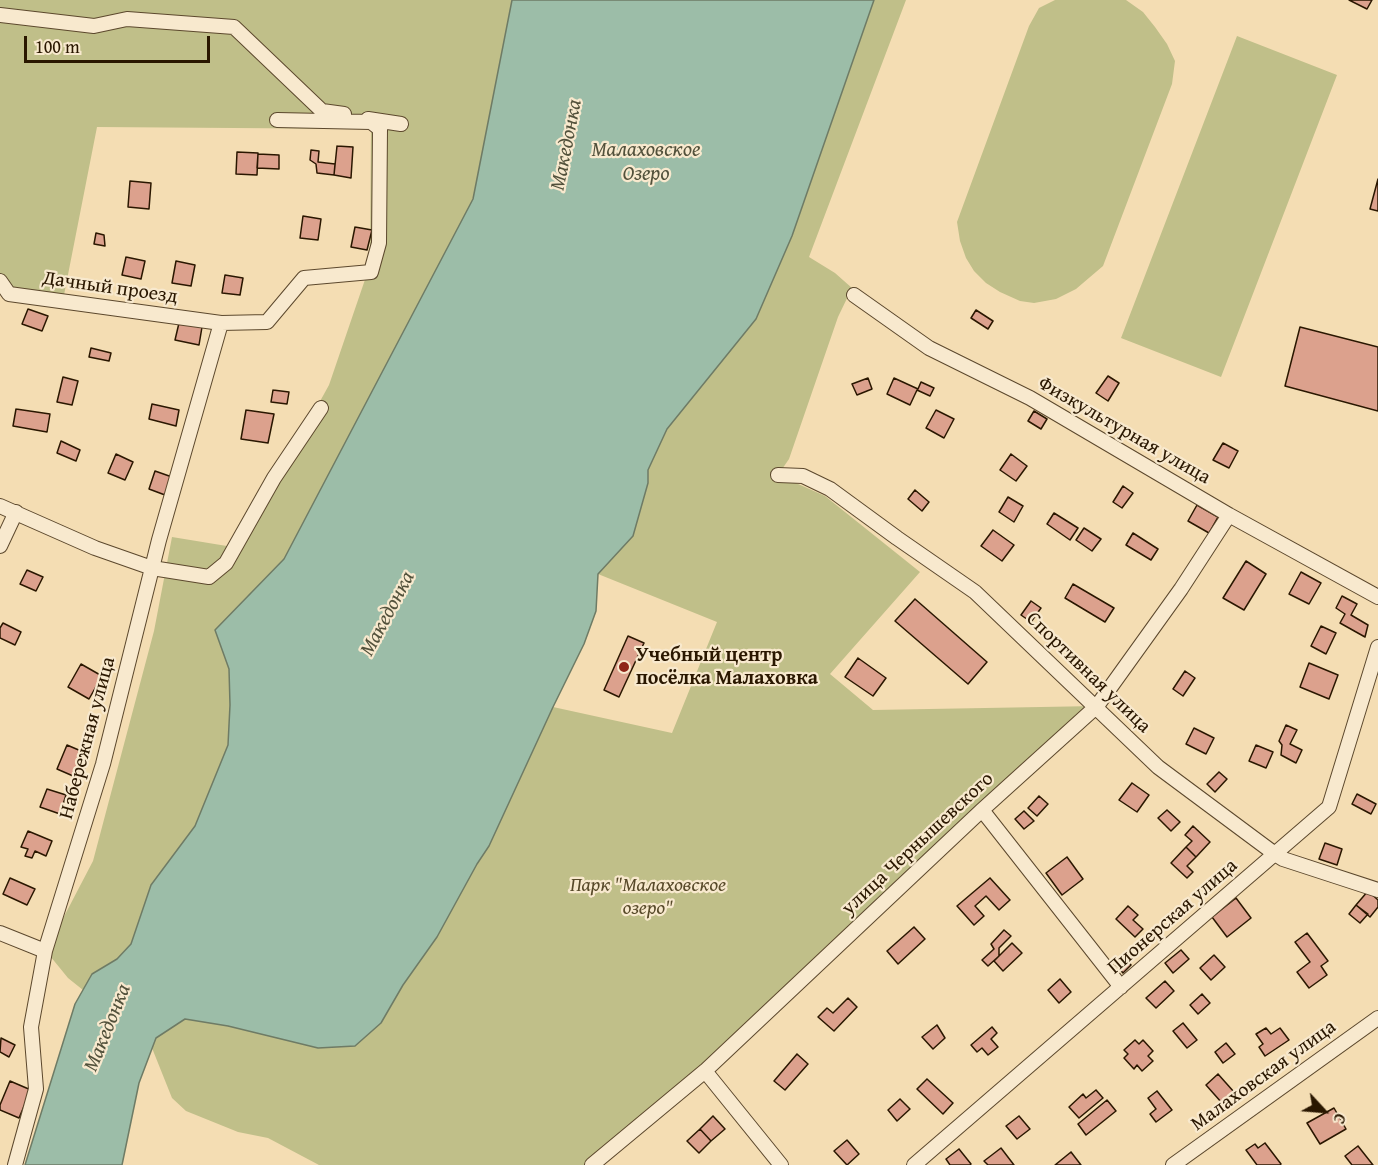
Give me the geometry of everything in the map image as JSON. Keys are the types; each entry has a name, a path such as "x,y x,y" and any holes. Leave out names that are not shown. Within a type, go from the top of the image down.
{"street":[{"path":"0,15 94,26 127,19 234,27 321,111 401,124"},
{"name":"Дачный проезд","path":"0,281 9,294 221,324 267,322 304,278 371,272 380,243 380,129 371,122 277,120"},
{"name":"Физкультурная улица","path":"854,295 929,348 1030,399 1378,597"},
{"name":"Набережная улица","path":"15,1165 36,1089 32,1027 45,951 103,764 159,540 221,324"},
{"path":"0,506 95,548 152,568 209,577 226,563 274,478 321,408"},
{"name":"Спортивная улица","path":"778,475 803,476 830,489 975,592 1097,706 1158,767 1275,854 1378,890"},
{"path":"0,546 15,512"},
{"name":"улица Чернышевского","path":"592,1165 705,1071 982,810 1097,706 1181,589 1229,514"},
{"name":"Пионерская улица","path":"914,1165 1329,807 1378,647"},
{"path":"982,810 1121,987"},
{"path":"0,933 45,951"},
{"name":"Малаховская улица","path":"1173,1165 1378,1018"},
{"path":"705,1071 780,1165"}],"green space":[{"path":"0,0 512,0 473,199 284,559 216,629 229,669 228,745 195,826 151,885 131,944 117,959 92,974 83,990 68,978 46,951 93,861 154,631 172,537 239,548 329,385 370,265 371,129 97,127 64,295 15,289 0,273"},
{"name":"Парк \"Малаховское озеро\"","path":"874,0 906,0 809,257 835,273 852,288 838,317 789,459 778,475 825,496 920,572 830,674 873,710 1097,706 599,1165 319,1165 268,1138 238,1132 186,1111 172,1098 152,1048 156,1038 185,1019 228,1026 318,1048 381,1023 403,985 437,937 477,863 489,846 553,707 672,733 717,622 598,574 626,543 648,480 648,470 667,429 756,319 792,236"},
{"path":"1055,0 1126,0 1143,12 1167,44 1175,61 1172,84 1103,266 1076,289 1056,299 1034,303 1020,301 1000,292 974,271 960,241 957,222 1029,26 1039,8"},
{"path":"1237,36 1337,75 1221,377 1121,338"}],"water":[{"name":"Малаховское Озеро","path":"512,0 874,0 792,236 756,319 667,429 648,470 648,483 633,536 598,574 596,611 584,644 489,846 437,937 403,985 381,1023 355,1046 318,1048 228,1026 185,1019 156,1038 139,1083 122,1165 25,1165 75,1004 92,974 117,959 131,944 151,885 195,826 228,745 229,669 215,630 284,559 473,199"}],"building":[{"path":"1349,0 1372,0 1367,9"},
{"path":"337,146 353,147 351,178 334,175"},
{"path":"311,150 319,151 318,162 335,164 334,175 317,173 316,164 310,160"},
{"path":"237,152 258,153 257,175 236,174"},
{"path":"258,154 279,155 279,169 257,168"},
{"path":"1378,179 1378,211 1370,209"},
{"path":"130,181 151,183 149,209 128,207"},
{"path":"303,216 321,219 318,240 300,238"},
{"path":"355,227 372,230 367,250 351,247"},
{"path":"96,233 104,235 105,246 94,244"},
{"path":"126,257 145,261 141,279 122,275"},
{"path":"176,261 195,265 191,286 172,283"},
{"path":"225,275 243,278 240,295 222,293"},
{"path":"28,309 48,316 42,331 22,324"},
{"path":"976,310 993,321 988,329 971,318"},
{"path":"179,323 202,327 199,345 175,340"},
{"path":"1300,327 1378,347 1378,411 1285,386"},
{"path":"91,348 111,353 109,361 89,357"},
{"path":"1108,376 1119,383 1108,401 1096,393"},
{"path":"63,377 78,381 72,405 57,402"},
{"path":"868,378 872,389 857,395 852,384"},
{"path":"894,378 918,389 921,382 934,388 930,396 917,390 910,405 887,394"},
{"path":"273,390 289,392 287,404 271,402"},
{"path":"152,404 179,410 176,426 149,419"},
{"path":"16,409 50,414 47,432 13,426"},
{"path":"246,410 274,414 268,443 241,439"},
{"path":"936,410 954,419 944,438 926,428"},
{"path":"1034,411 1047,419 1041,429 1028,421"},
{"path":"61,441 80,450 76,461 57,453"},
{"path":"1223,443 1238,451 1229,468 1213,460"},
{"path":"116,454 133,462 125,480 108,473"},
{"path":"1011,454 1027,466 1016,481 1000,470"},
{"path":"155,471 172,477 165,495 149,489"},
{"path":"1123,486 1133,493 1122,508 1113,502"},
{"path":"915,490 929,502 922,511 908,499"},
{"path":"1008,497 1023,506 1014,522 999,512"},
{"path":"1197,505 1218,517 1209,533 1188,521"},
{"path":"1054,513 1078,528 1070,540 1047,524"},
{"path":"1084,528 1101,539 1092,551 1076,540"},
{"path":"993,530 1014,545 1002,561 981,546"},
{"path":"1133,533 1158,549 1151,560 1126,545"},
{"path":"1246,561 1266,574 1244,610 1223,598"},
{"path":"27,570 43,577 36,591 20,584"},
{"path":"1301,572 1321,583 1309,604 1289,594"},
{"path":"1073,584 1114,608 1105,622 1065,598"},
{"path":"1342,596 1357,604 1351,615 1368,625 1365,637 1340,623 1345,614 1336,608"},
{"path":"915,599 987,662 968,684 895,621"},
{"path":"1031,601 1041,608 1031,622 1021,615"},
{"path":"3,623 21,632 15,645 0,638 0,628"},
{"path":"1321,626 1336,633 1326,654 1311,646"},
{"name":"Учебный центр посёлка Малаховка","path":"628,636 644,643 619,697 604,690"},
{"path":"858,658 886,678 873,696 845,677"},
{"path":"1309,663 1338,675 1329,699 1300,687"},
{"path":"81,664 102,676 89,699 68,687"},
{"path":"1185,671 1195,678 1183,696 1173,689"},
{"path":"1286,725 1297,730 1290,744 1302,750 1296,763 1281,755 1282,745 1279,741"},
{"path":"1194,728 1214,738 1206,754 1186,744"},
{"path":"67,745 81,751 79,756 88,760 80,779 57,769"},
{"path":"1256,745 1273,752 1266,768 1249,761"},
{"path":"1219,772 1227,779 1215,792 1207,784"},
{"path":"1132,783 1149,795 1137,812 1119,800"},
{"path":"47,789 66,795 60,814 40,807"},
{"path":"1357,794 1376,804 1371,814 1352,804"},
{"path":"1039,796 1048,804 1037,816 1028,808"},
{"path":"1167,810 1180,822 1171,831 1158,818"},
{"path":"1024,811 1034,821 1024,829 1015,819"},
{"path":"1193,826 1210,842 1196,857 1186,847 1192,841 1185,835"},
{"path":"28,831 52,841 46,856 35,851 32,858 25,856 28,849 21,847"},
{"path":"1325,843 1342,849 1337,865 1319,859"},
{"path":"1186,847 1196,857 1187,866 1193,872 1187,878 1171,863"},
{"path":"1067,857 1083,879 1062,895 1046,873"},
{"path":"10,878 35,889 27,905 3,894"},
{"path":"990,878 1010,900 999,910 986,896 975,906 984,916 974,925 957,906"},
{"path":"1368,891 1378,900 1378,907 1370,917 1356,905"},
{"path":"1236,898 1251,918 1227,937 1212,917"},
{"path":"1356,905 1368,914 1360,923 1349,914"},
{"path":"1128,906 1138,915 1133,920 1143,929 1135,937 1116,919"},
{"path":"914,927 925,939 898,964 887,951"},
{"path":"1004,930 1011,936 999,948 999,956 988,966 982,960 994,949 991,944"},
{"path":"1307,933 1328,961 1321,966 1327,975 1309,988 1297,972 1310,962 1295,942"},
{"path":"1012,943 1022,953 1003,971 994,961"},
{"path":"1181,950 1189,959 1173,973 1165,963"},
{"path":"1214,955 1225,967 1211,980 1200,968"},
{"path":"1125,957 1131,965 1123,973 1116,965"},
{"path":"1060,979 1071,992 1059,1003 1048,990"},
{"path":"1165,981 1174,991 1156,1008 1146,998"},
{"path":"1202,994 1210,1003 1198,1014 1190,1005"},
{"path":"848,998 857,1007 834,1031 818,1017 827,1008 833,1013"},
{"path":"1183,1023 1197,1040 1187,1048 1173,1031"},
{"path":"937,1025 945,1038 933,1049 922,1037"},
{"path":"992,1027 997,1033 991,1039 998,1047 988,1055 982,1048 977,1052 971,1045"},
{"path":"1266,1028 1271,1034 1280,1028 1289,1040 1265,1056 1259,1047 1263,1044 1256,1034"},
{"path":"1,1038 15,1045 9,1057 0,1052"},
{"path":"1135,1040 1139,1044 1143,1040 1153,1051 1148,1056 1153,1061 1142,1071 1137,1065 1134,1069 1124,1058 1128,1054 1124,1050"},
{"path":"1226,1043 1235,1054 1223,1063 1215,1052"},
{"path":"797,1054 808,1064 785,1090 774,1081"},
{"path":"1218,1074 1234,1092 1222,1103 1206,1085"},
{"path":"927,1079 953,1103 943,1114 917,1089"},
{"path":"10,1081 31,1090 19,1118 0,1110"},
{"path":"1096,1090 1103,1098 1079,1118 1069,1107 1083,1094 1086,1098"},
{"path":"1157,1091 1172,1110 1156,1122 1150,1114 1156,1109 1148,1098"},
{"path":"900,1099 910,1109 897,1121 888,1110"},
{"path":"1107,1100 1116,1111 1086,1135 1078,1124"},
{"path":"1334,1108 1346,1129 1320,1144 1307,1123"},
{"path":"713,1116 725,1129 711,1141 700,1129"},
{"path":"1019,1116 1030,1129 1017,1139 1006,1126"},
{"path":"700,1129 711,1141 699,1153 687,1141"},
{"path":"847,1140 859,1154 847,1165 834,1151"},
{"path":"1265,1143 1280,1165 1257,1165 1246,1150 1255,1144 1258,1148"},
{"path":"1358,1146 1373,1165 1352,1165 1345,1156"},
{"path":"1001,1148 1014,1165 988,1165 984,1161"},
{"path":"959,1149 970,1165 950,1165 946,1159"},
{"path":"1071,1152 1081,1165 1055,1165"}],"place":[{"name":"Учебный центр посёлка Малаховка","path":"624,667"}],"water label":[{"name":"Македонка","path":"567,145"},
{"name":"Македонка","path":"388,614"},
{"name":"Македонка","path":"108,1028"}]}
